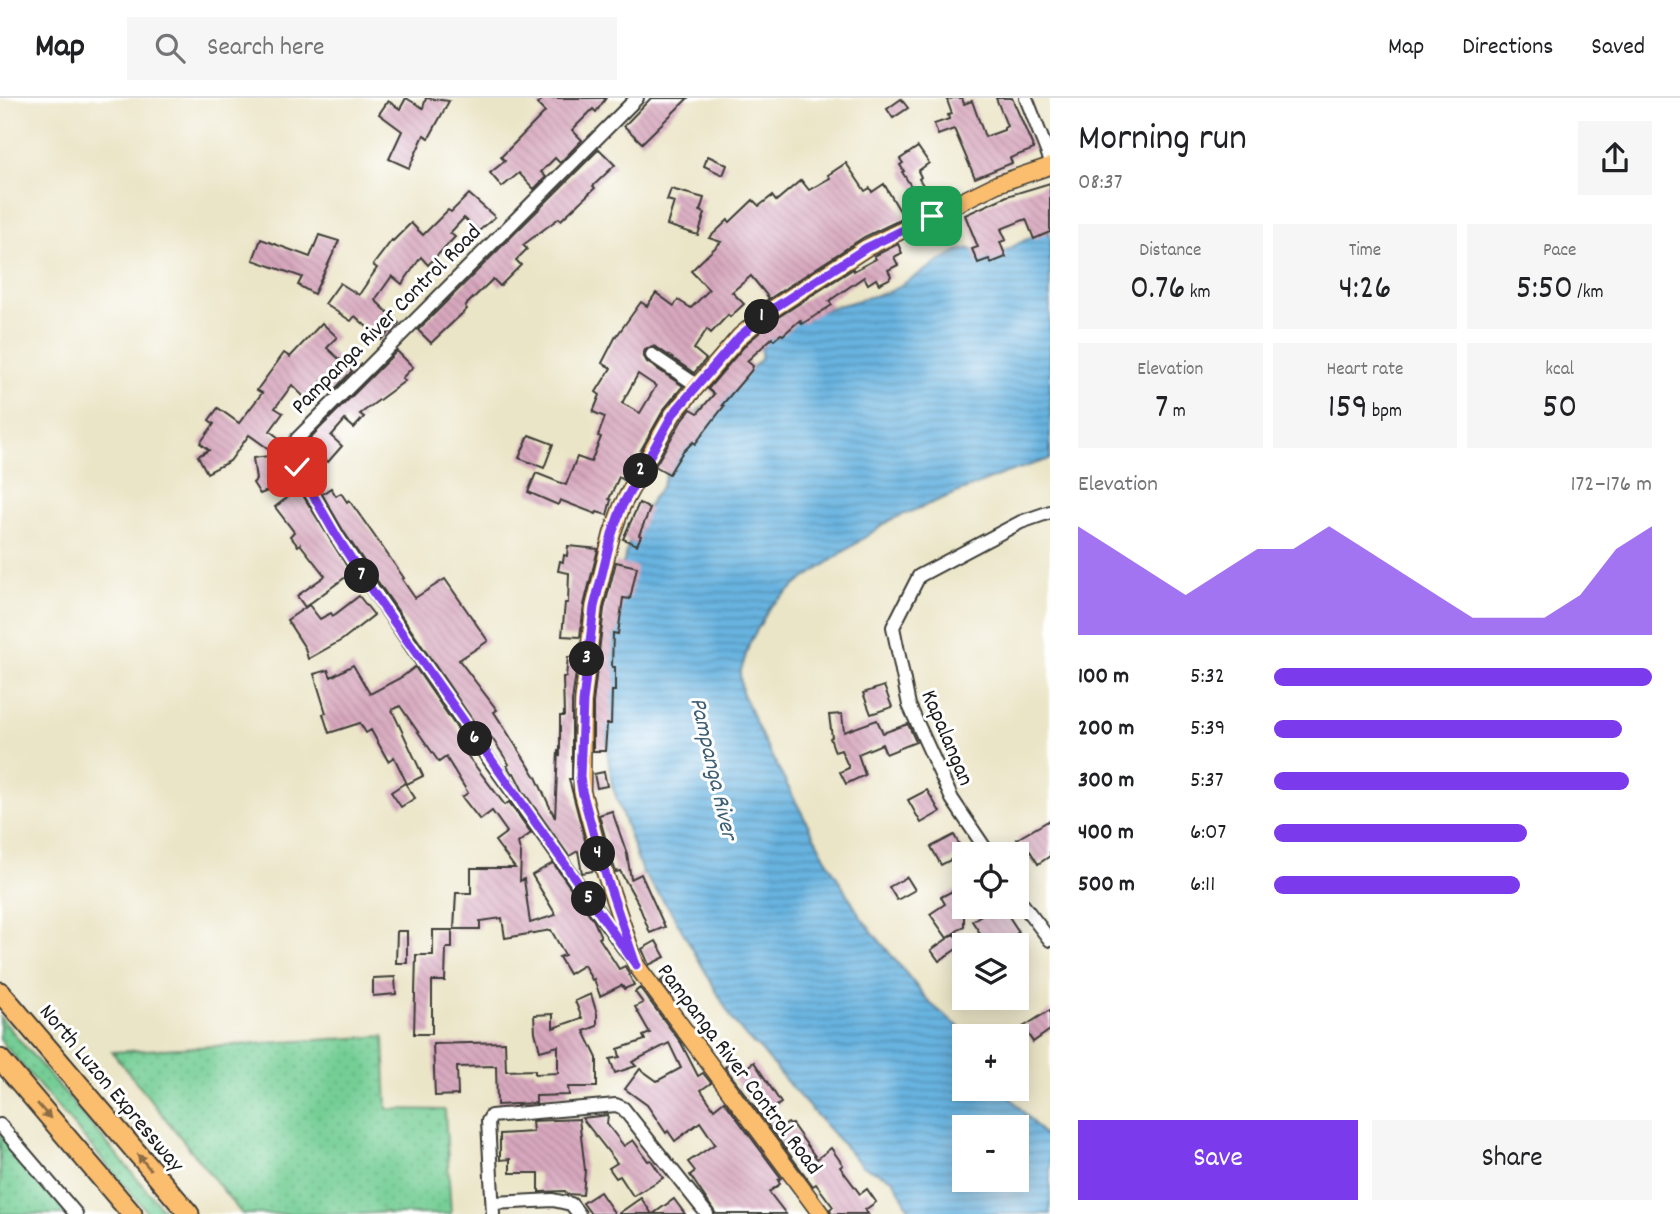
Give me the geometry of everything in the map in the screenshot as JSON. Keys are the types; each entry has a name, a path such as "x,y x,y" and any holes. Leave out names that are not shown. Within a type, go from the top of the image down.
{"highway":[{"name":"North Luzon Expressway","path":"0,992 189,1214"},
{"path":"0,1059 132,1214"}],"main road":[{"path":"636,965 600,858 582,791 586,663 594,607 612,534 622,506 673,414 740,336 771,310 866,248 997,184 1050,166"},
{"name":"Pampanga River Control Road","path":"636,965 821,1214"}],"street":[{"name":"Pampanga River Control Road","path":"636,965 486,755 337,537 297,467 297,439 637,98"},
{"path":"1026,98 1050,159"},
{"path":"652,355 698,386"},
{"name":"Kapalangan","path":"981,842 952,799 909,705 893,627 919,576 1021,522 1050,512"},
{"path":"1029,913 1050,940"},
{"path":"579,1214 571,1204 553,1200 493,1209 488,1121 491,1116 616,1105 623,1108 707,1214"},
{"path":"0,1125 76,1214"}],"green space":[{"path":"0,1017 167,1214 149,1214 0,1040"},
{"path":"384,1036 387,1109 445,1110 451,1214 242,1214 112,1052"},
{"path":"0,1127 74,1214 0,1214"}],"water":[{"name":"Pampanga River","path":"1050,227 1050,459 1003,474 890,520 800,582 771,606 750,642 740,674 742,692 763,739 825,857 862,919 930,1003 955,1024 952,1024 952,1101 1014,1101 1026,1115 952,1115 952,1192 1029,1192 1029,1118 1050,1142 1050,1214 912,1214 893,1179 862,1166 733,1021 671,911 642,872 612,785 608,757 604,703 619,580 628,545 652,499 662,486 675,449 698,410 727,393 761,359 762,344 785,321 891,291 957,251 970,248 997,255"}],"building":[{"path":"406,98 423,108 426,98 449,101 429,138 424,135 409,168 389,159 402,131 379,114 388,101 400,109"},
{"path":"544,98 606,98 596,112 593,109 572,130 582,140 560,163 555,158 541,172 546,177 534,189 519,173 502,187 490,173 505,161 501,157 545,112 537,104"},
{"path":"651,98 688,98 642,143 624,126"},
{"path":"962,98 964,104 972,101 985,137 1004,130 1007,126 996,98 1012,98 1034,149 1010,158 1012,163 975,178 954,129 938,135 934,124 949,119 948,115 952,114 947,100"},
{"path":"901,99 908,108 893,118 887,109"},
{"path":"918,147 929,163 918,171 921,177 919,179 927,191 918,197 902,172 904,171 900,165 903,163 900,159"},
{"path":"599,149 615,165 561,220 559,218 523,245 527,249 516,260 521,265 500,286 493,279 465,306 467,309 431,343 418,330"},
{"path":"708,156 727,165 723,175 704,166"},
{"path":"846,163 865,191 870,188 872,192 884,184 904,218 864,237 766,301 769,298 751,276 732,292 744,304 730,317 728,315 711,333 707,329 694,349 706,359 694,373 656,347 645,350 643,355 647,362 683,386 664,409 624,480 619,477 609,499 611,500 607,515 596,514 560,500 558,505 528,492 536,473 566,485 577,457 591,462 601,437 598,436 605,417 593,412 600,395 596,392 611,368 602,363 617,334 641,302 647,306 656,293 674,306 678,300 691,308 709,290 691,271 721,242 709,238 753,200 759,206 772,196 776,201 801,180 809,190 830,178 828,175","holes":["638,374 656,386 640,413 622,403"]},
{"path":"1050,183 1050,232 1034,239 1026,219 1001,229 1006,240 1000,242 1006,257 991,263 989,259 978,263 972,249 978,247 965,215 1007,196"},
{"path":"671,189 704,198 700,211 705,213 698,235 667,225 674,202 667,200"},
{"path":"469,194 495,217 479,231 464,218 450,233 455,237 428,265 421,257 402,284 392,276 375,300 399,323 381,340 355,316 351,321 325,304 340,283 359,295 377,268 373,265 392,240 411,223 423,235"},
{"path":"319,235 339,241 314,294 298,285 302,277 253,260 261,239 310,257"},
{"path":"898,244 902,253 894,257 898,265 888,270 891,276 889,279 879,284 876,279 868,284 864,277 829,301 832,305 802,324 800,320 774,340 772,338 747,361 753,366 751,371 722,405 724,406 695,444 693,442 682,453 669,474 655,466 682,420 691,409 698,413 714,394 708,389 747,343 777,318 853,269 854,271 876,259 874,256"},
{"path":"322,323 337,337 327,348 352,371 332,392 321,382 306,399 292,385 275,408 283,413 270,431 284,442 276,454 249,435 230,461 207,473 198,456 209,450 200,443 214,424 209,420 218,408 239,423 262,393 257,390 284,353 290,357"},
{"path":"397,351 413,367 402,378 405,381 360,414 364,417 354,428 345,420 331,436 342,446 328,462 306,442"},
{"path":"529,435 553,444 544,468 519,458"},
{"path":"276,455 288,467 293,481 260,494 253,483 256,480 253,458"},
{"path":"331,488 336,496 341,493 347,502 349,500 415,598 445,579 488,641 459,660 497,710 494,712 536,777 555,818 560,716 564,716 563,677 566,677 568,657 578,657 572,702 572,779 569,779 593,871 582,873 578,851 569,856 523,791 492,738 490,740 478,723 476,725 344,532 322,494"},
{"path":"299,489 351,573 305,607 297,596 325,576 300,544 298,546 290,536 294,532 275,507"},
{"path":"639,503 650,509 637,545 623,539"},
{"path":"568,546 598,549 584,605 580,637 562,636 565,603 568,603 569,573 558,571 560,561 563,562 564,555 567,556"},
{"path":"616,562 637,567 630,599 623,598 618,634 613,633 612,667 615,667 615,691 612,691 611,724 607,724 605,751 593,751 593,703 604,609"},
{"path":"359,596 374,615 342,640 308,659 305,648 287,620 309,605 320,619 331,613 333,616"},
{"path":"353,665 370,694 415,667 461,734 466,743 461,747 505,805 509,802 531,833 518,843 521,854 520,881 524,879 530,923 556,915 532,875 553,863 594,921 601,937 599,938 619,969 625,966 634,985 624,989 622,985 600,996 594,979 592,980 584,965 569,974 559,957 565,955 551,930 505,938 502,918 480,921 480,929 454,929 456,893 471,893 471,868 515,868 495,841 507,832 492,811 480,820 462,797 468,793 446,757 439,762 400,706 392,710 423,776 407,784 394,757 388,761 371,730 366,733 360,723 329,733 314,674 328,670 331,677"},
{"path":"884,686 892,707 871,714 863,693"},
{"path":"842,714 844,732 877,720 883,733 908,724 916,742 886,754 882,744 858,754 865,775 846,784 840,772 849,768 841,750 835,752 830,738 829,715"},
{"path":"604,772 607,786 597,788 594,774"},
{"path":"405,783 415,798 401,807 391,792"},
{"path":"927,790 940,812 921,823 908,800"},
{"path":"612,811 627,854 631,879 641,874 665,927 650,933 638,903 620,871 616,872 610,855 599,815"},
{"path":"1050,820 1050,856 1038,864 1029,852 1029,842 1019,842 1017,839"},
{"path":"954,835 958,842 952,842 952,859 941,865 931,847"},
{"path":"907,877 915,890 897,900 889,887"},
{"path":"952,891 952,919 964,919 964,926 947,938 930,914 945,904 941,897"},
{"path":"1010,919 1019,932 980,933 972,921"},
{"path":"433,930 452,930 452,948 446,948 445,981 432,981 432,1034 414,1034 416,955 433,955"},
{"path":"397,931 407,931 407,963 396,963"},
{"path":"952,935 952,952 939,961 931,950"},
{"path":"656,941 665,957 649,965 642,949"},
{"path":"674,971 684,987 672,995 661,981"},
{"path":"395,977 396,994 373,996 373,978"},
{"path":"640,988 681,1043 698,1076 703,1073 711,1083 701,1090 714,1109 724,1101 781,1178 778,1180 780,1184 769,1192 786,1214 716,1214 690,1175 695,1171 688,1162 715,1144 700,1122 675,1141 668,1131 666,1133 647,1105 625,1089 640,1069 657,1081 681,1068 669,1043 632,1062 636,1066 615,1073 610,1059 620,1057 618,1049 645,1040 643,1036 650,1033 635,1007 643,1003 635,992"},
{"path":"591,994 597,1014 597,1026 584,1031 597,1058 597,1087 568,1087 569,1095 536,1096 536,1103 497,1105 496,1066 457,1067 458,1095 435,1096 433,1044 505,1042 506,1071 535,1070 535,1074 558,1073 558,1046 540,1051 534,1015 553,1014 553,1028 582,1018 575,1001"},
{"path":"1050,1010 1050,1030 1033,1042 1029,1036 1028,1024"},
{"path":"731,1062 739,1073 754,1062 781,1103 771,1110 783,1127 788,1123 792,1124 817,1159 831,1148 843,1165 840,1167 860,1194 867,1189 876,1202 865,1210 868,1214 831,1214 830,1209 833,1207 816,1184 813,1186 725,1067"},
{"path":"608,1115 607,1124 624,1146 633,1140 663,1178 633,1196 620,1176 616,1178 609,1168 617,1163 582,1118"},
{"path":"579,1119 585,1170 583,1195 567,1194 565,1191 539,1192 539,1173 510,1173 510,1159 500,1160 500,1134 533,1132 532,1121"},
{"path":"600,1192 615,1214 591,1214 583,1203"},
{"path":"641,1198 652,1214 618,1214"},
{"path":"674,1199 685,1214 653,1214"}],"route":[{"path":"297,467 337,537 373,592 636,965 600,858 580,777 586,663 594,607 612,534 622,506 673,414 740,336 771,310 866,248 932,216"}]}
